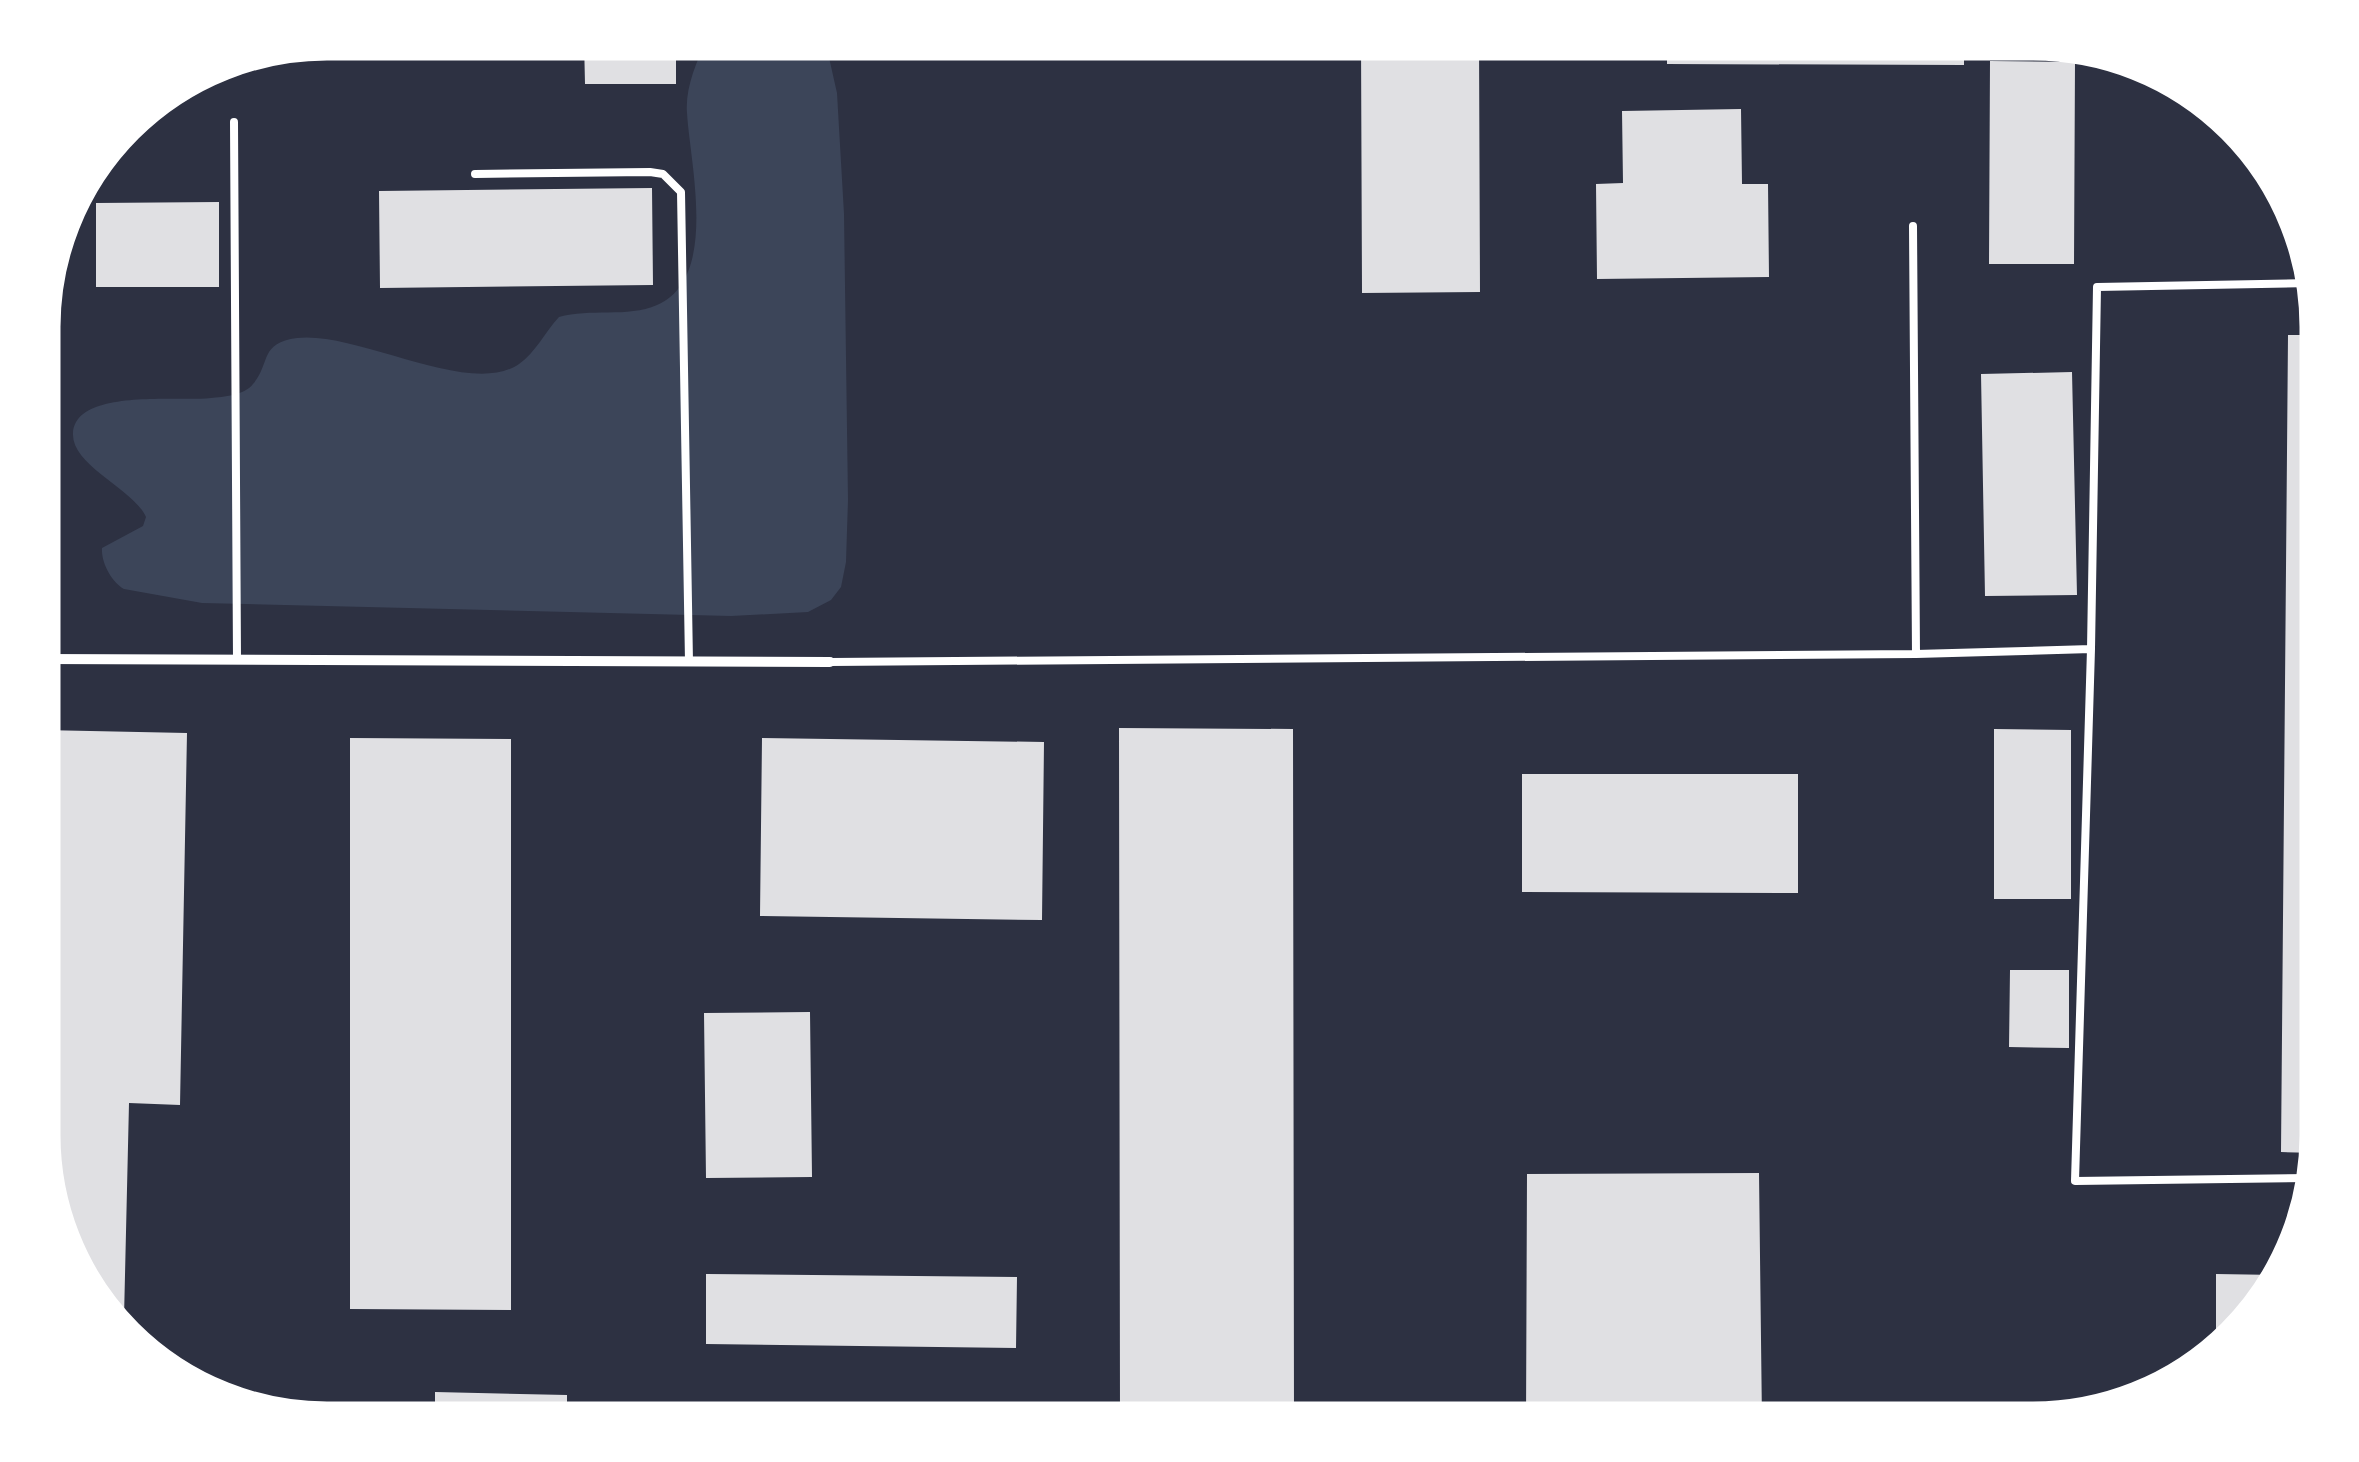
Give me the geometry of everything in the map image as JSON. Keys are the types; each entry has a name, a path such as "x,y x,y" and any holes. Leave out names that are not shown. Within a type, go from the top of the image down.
{"street":[{"path":"58,659 830,662"}],"lane":[{"path":"234,122 237,660"},
{"path":"475,174 650,172 662,174 681,192 688,662"},
{"path":"1912,226 1916,654"},
{"path":"2297,284 2097,286 2075,1181 2297,1178"},
{"path":"830,662 1916,654 2091,649"}],"shaded area":[{"path":"699,58 829,58 837,93 844,214 848,500 846,562 841,587 831,600 808,612 731,616 202,603 124,589 115,582 105,566 102,548 143,526 146,517 129,497 92,467 75,445 73,433 78,419 91,409 131,400 211,398 239,393 253,384 271,349 297,338 351,344 443,369 498,372 525,359 559,317 645,309 676,291 688,271 695,246 695,189 687,104"}],"building":[{"path":"584,58 676,58 676,84 585,84"},
{"path":"1361,58 1479,58 1480,292 1362,293"},
{"path":"1667,58 1964,58 1964,65 1667,64"},
{"path":"1990,61 2075,62 2074,264 1989,264"},
{"path":"1741,109 1742,184 1768,184 1769,277 1597,279 1596,184 1623,183 1622,111"},
{"path":"652,188 653,285 380,288 379,191"},
{"path":"219,202 219,287 96,287 96,203"},
{"path":"2288,335 2301,335 2301,1153 2281,1152"},
{"path":"2072,372 2077,595 1985,596 1981,374"},
{"path":"1119,728 1293,729 1294,1404 1120,1404"},
{"path":"1994,729 2071,730 2071,899 1994,899"},
{"path":"58,730 187,733 180,1105 129,1103 124,1312 85,1254 72,1222 60,1170"},
{"path":"350,738 511,739 511,1310 350,1309"},
{"path":"762,738 1044,742 1042,920 760,916"},
{"path":"1522,774 1798,774 1798,893 1522,892"},
{"path":"2010,970 2069,970 2069,1048 2009,1047"},
{"path":"810,1012 812,1177 706,1178 704,1013"},
{"path":"1759,1173 1762,1404 1526,1404 1527,1174"},
{"path":"706,1274 1017,1277 1016,1348 706,1344"},
{"path":"2216,1274 2262,1275 2235,1313 2216,1332"},
{"path":"435,1392 567,1395 567,1404 435,1404"}]}
